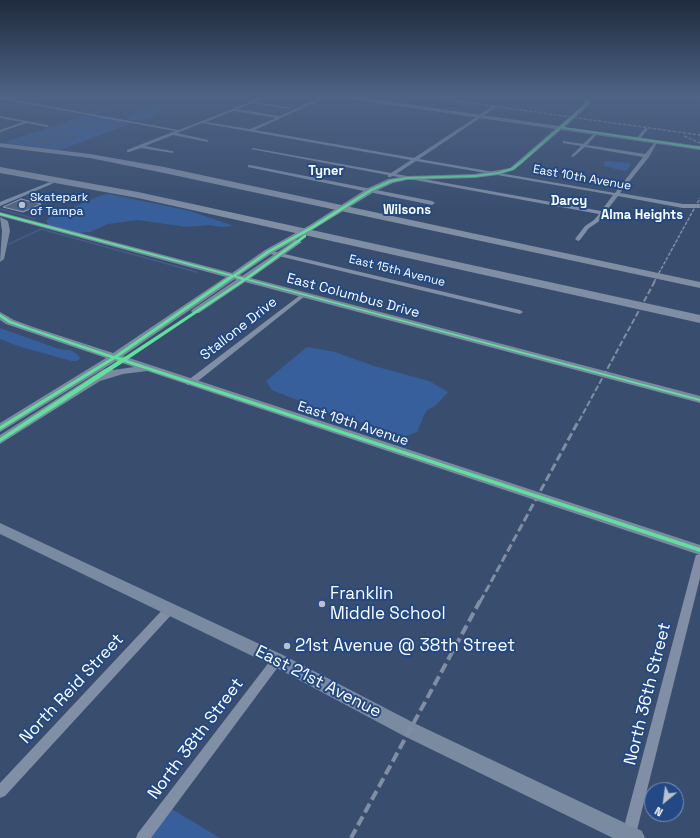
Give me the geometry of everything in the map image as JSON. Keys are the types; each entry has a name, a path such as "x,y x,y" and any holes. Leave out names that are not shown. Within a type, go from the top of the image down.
{"highway":[{"path":"0,145 90,156 700,285"},
{"path":"0,149 71,158 246,188"},
{"path":"0,166 79,179 197,208"},
{"path":"0,170 89,185 290,229 315,231 700,319"}],"main road":[{"path":"0,440 88,379 244,280 371,190 392,178 475,176 498,173 517,166 551,135"},
{"path":"615,135 700,148"},
{"name":"East Columbus Drive","path":"0,214 700,400"},
{"path":"0,259 6,237 2,221 20,220"},
{"path":"119,359 268,252 315,231"},
{"name":"East 19th Avenue","path":"0,315 19,326 700,550"},
{"path":"87,348 95,361 88,379"},
{"path":"0,428 88,379 122,371 153,370"},
{"name":"East 21st Avenue","path":"0,528 92,571 169,610 277,660 410,730 631,837"}],"street":[{"path":"130,151 169,135"},
{"path":"178,135 207,141"},
{"name":"East 10th Avenue","path":"274,135 683,206 700,206"},
{"path":"253,149 392,178 416,159 453,135"},
{"path":"573,156 593,135"},
{"path":"638,139 641,135"},
{"path":"564,142 647,156"},
{"path":"578,238 587,227 595,222 603,213 657,142"},
{"path":"142,146 171,152"},
{"path":"250,166 432,203"},
{"path":"407,178 603,213"},
{"path":"0,204 52,183"},
{"name":"East 15th Avenue","path":"268,252 520,312"},
{"name":"Stallone Drive","path":"190,383 303,295"},
{"name":"North 36th Street","path":"631,837 700,558"},
{"name":"North Reid Street","path":"0,792 169,610"},
{"name":"North 38th Street","path":"143,838 277,660"}],"shaded area":[{"path":"27,135 100,135 60,150 4,143"},
{"path":"45,135 72,135 82,137 57,146 25,141"},
{"path":"604,162 629,163 631,165 625,171 604,166"},
{"path":"109,194 190,211 234,226 221,227 209,225 186,227 138,220 108,224 90,232 79,233 49,226 46,221 50,217 102,195"},
{"path":"0,328 59,349 70,350 77,354 80,358 77,361 72,361 21,347 0,339"},
{"path":"307,347 335,352 374,366 429,381 448,392 436,405 426,411 417,432 406,436 392,434 384,429 329,413 272,390 266,381"},
{"path":"170,808 220,838 149,838"}],"building":[{"name":"Skatepark of Tampa","path":"21,199 41,204 23,212 3,207"}],"waterway":[{"path":"7,142 28,135"},
{"path":"0,209 35,219"},
{"path":"9,244 41,229 197,272"}],"railway":[{"path":"684,136 700,143"},
{"path":"654,282 700,198"},
{"path":"579,421 655,281"},
{"path":"480,602 579,420"},
{"path":"351,838 480,601"}],"cycle path":[{"path":"0,428 115,357 268,252 313,227 371,190 391,181 407,178 475,176 498,173 512,169 552,135"},
{"path":"614,135 700,148"},
{"path":"0,214 700,400"},
{"path":"0,440 244,280 305,236"},
{"path":"0,315 10,322 29,329 700,550"}],"place":[{"name":"Skatepark of Tampa","path":"22,205"},
{"name":"Franklin Middle School","path":"322,604"},
{"name":"21st Avenue @ 38th Street","path":"287,646"}],"district":[{"name":"Tyner","path":"326,171"},
{"name":"Darcy","path":"569,201"},
{"name":"Wilsons","path":"407,210"},
{"name":"Alma Heights","path":"642,215"}]}
